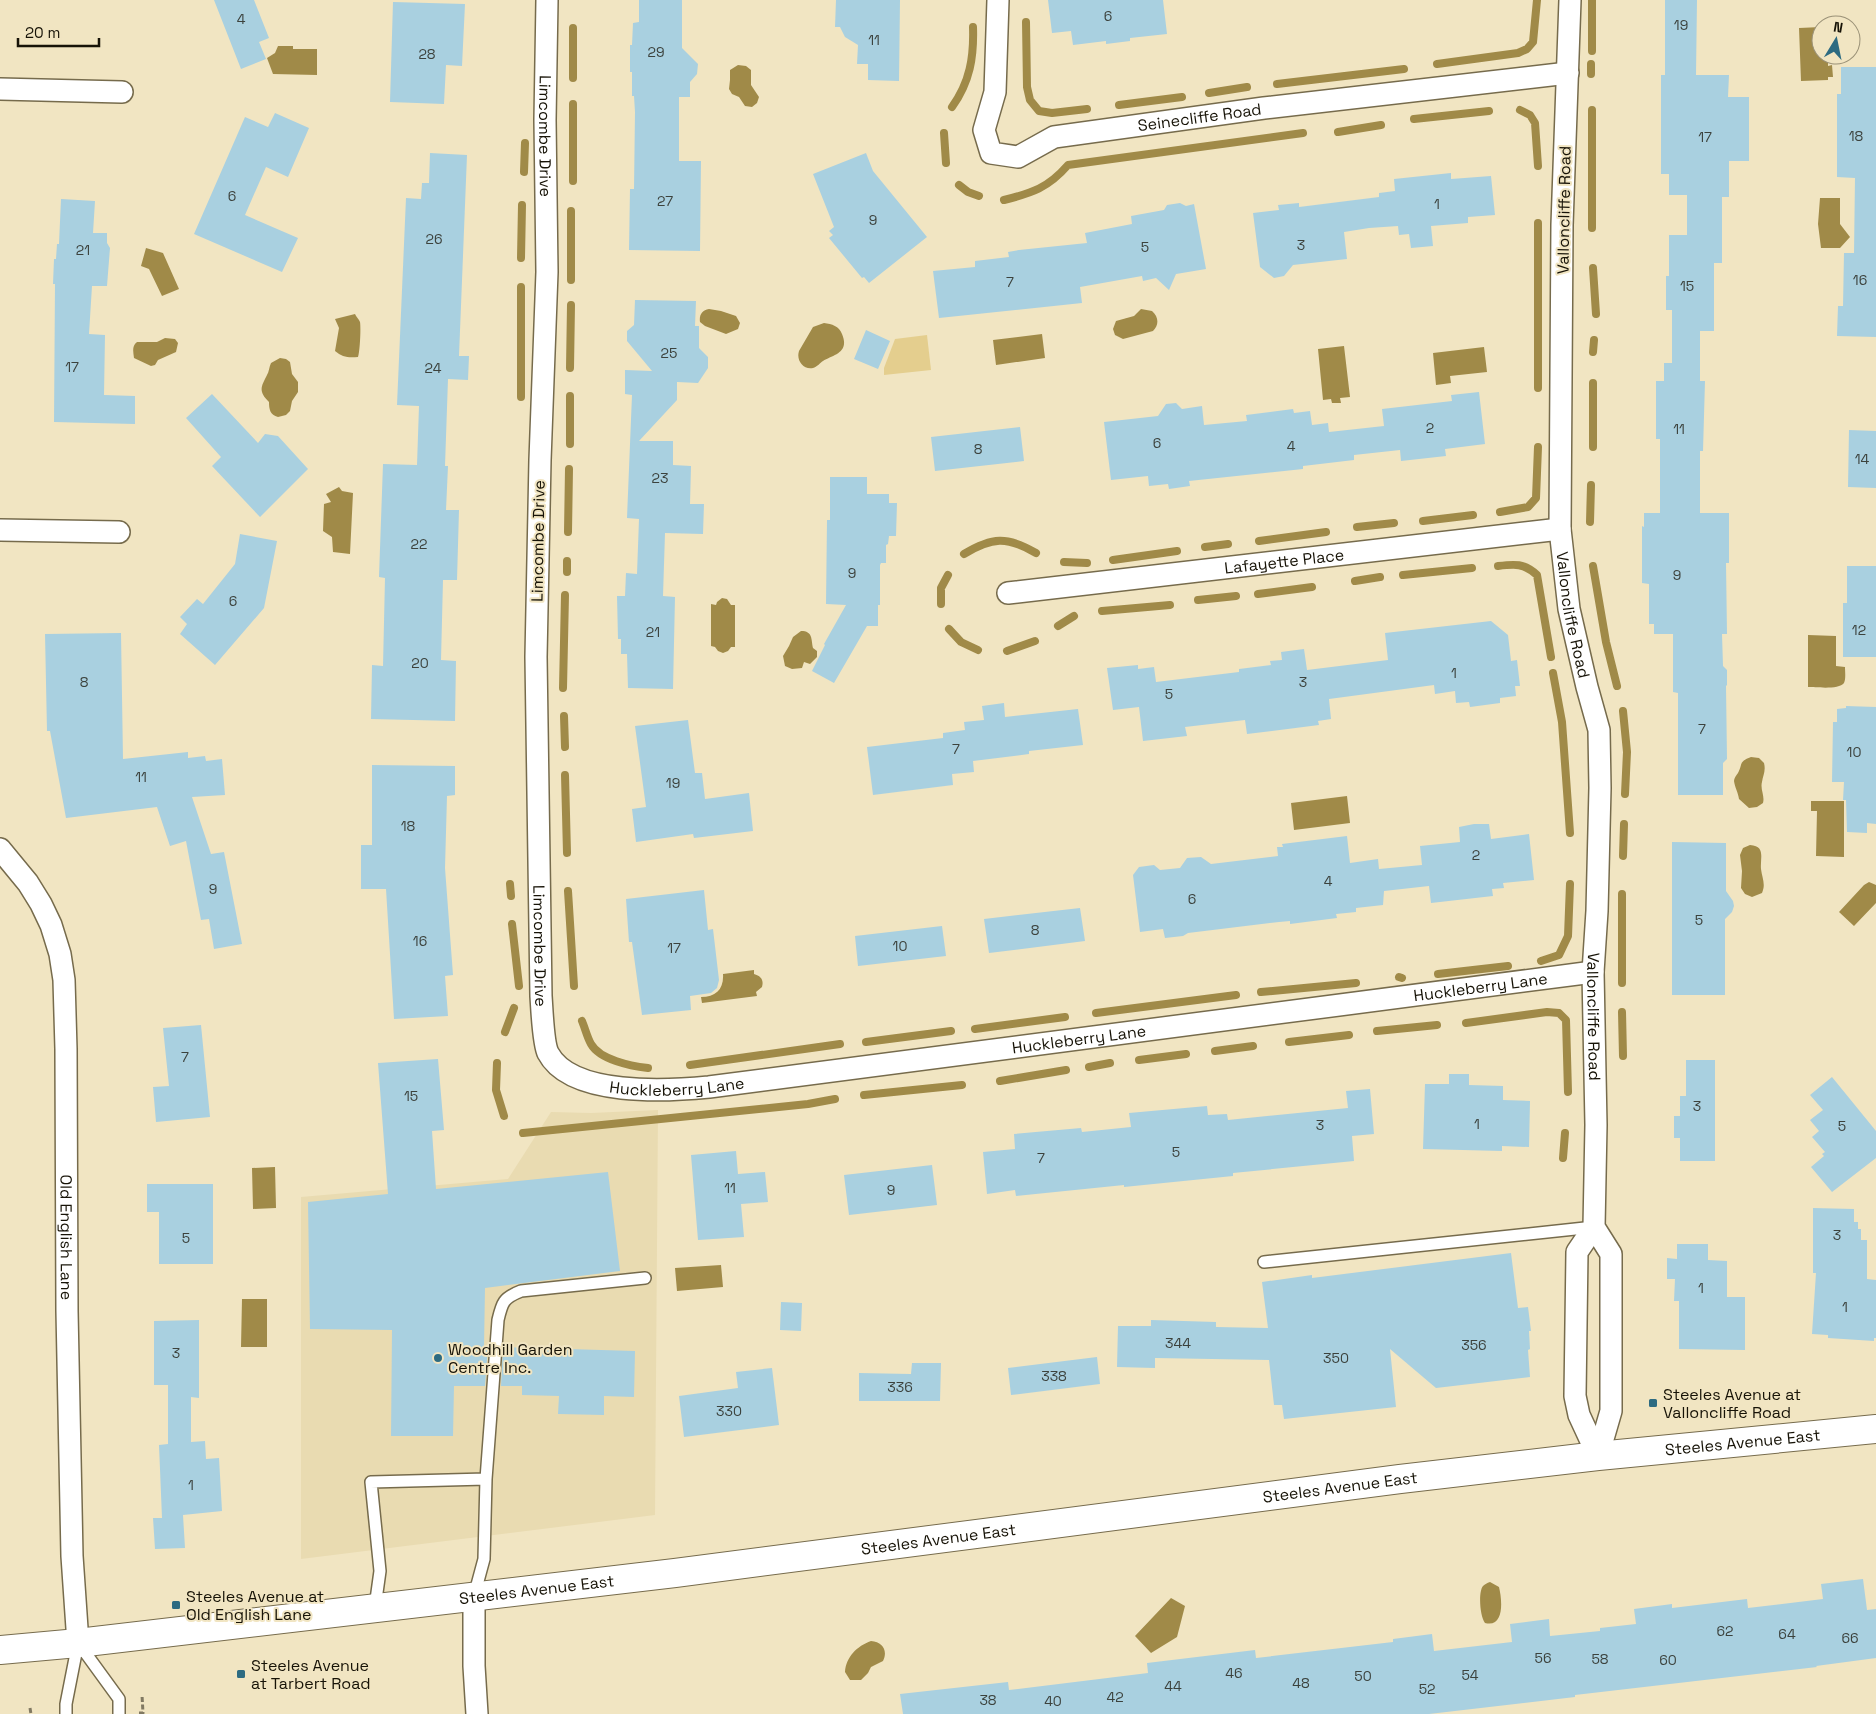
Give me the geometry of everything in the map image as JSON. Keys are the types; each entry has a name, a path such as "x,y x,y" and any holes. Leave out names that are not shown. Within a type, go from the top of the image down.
{"main road":[{"name":"Steeles Avenue East","path":"0,1650 78,1643 375,1609 1598,1456 1876,1429"}],"street":[{"name":"Limcombe Drive","path":"547,0 545,120 547,272 540,460 536,657 541,996 547,1051 555,1062 568,1072"},
{"name":"Seinecliffe Road","path":"998,0 995,92 984,130 991,153 1018,157 1054,137 1264,108 1568,73"},
{"name":"Valloncliffe Road","path":"1570,0 1562,224 1560,529 1569,609 1599,730 1600,788 1597,911 1593,972 1596,1125 1594,1227"},
{"path":"0,89 122,92"},
{"name":"Lafayette Place","path":"1008,593 1560,529"},
{"path":"0,530 119,532"},
{"name":"Old English Lane","path":"0,849 28,883 51,925 60,954 64,980 67,1311 72,1541 78,1643"},
{"name":"Huckleberry Lane","path":"568,1072 594,1083 618,1088 656,1090 709,1087 1593,972"},
{"path":"1594,1227 1611,1254 1611,1411 1598,1456 1579,1416 1575,1396 1577,1252 1594,1227"},
{"path":"474,1596 474,1666 477,1714"}],"lane":[{"path":"1264,1262 1594,1227"},
{"path":"474,1596 484,1559 486,1480 498,1320 502,1303 509,1296 520,1291 645,1278"},
{"path":"375,1609 380,1571 371,1482 486,1480"},
{"path":"66,1714 66,1704 78,1643"},
{"path":"78,1643 119,1699 119,1714"}],"path":[{"path":"134,1714 143,1713 142,1695"},
{"path":"30,1708 31,1714"}],"shaded area":[{"path":"1811,27 1811,65 1832,65 1833,77 1828,77 1828,80 1801,81 1799,28"},
{"path":"278,46 293,46 293,49 317,49 317,75 273,74 267,58 275,53"},
{"path":"738,65 746,66 751,70 751,85 759,97 757,103 752,107 745,106 739,97 732,94 729,89 730,70"},
{"path":"1820,198 1840,198 1840,224 1850,237 1840,248 1821,248 1818,224"},
{"path":"146,248 163,253 179,289 162,296 149,269 141,266"},
{"path":"709,309 736,316 740,323 738,329 726,334 705,326 700,322 700,317 703,312"},
{"path":"1141,309 1152,311 1156,316 1157,324 1153,331 1123,339 1115,335 1113,329 1116,321 1134,316"},
{"path":"355,314 360,321 359,354 358,357 345,357 335,351 339,328 335,319"},
{"path":"824,323 839,329 844,345 836,355 823,361 816,367 809,368 803,366 799,361 799,351 813,327"},
{"path":"1042,334 1045,358 996,365 993,340"},
{"path":"927,335 931,370 884,375 884,368 895,339"},
{"path":"165,338 175,339 178,343 176,352 158,360 155,365 151,366 134,358 133,351 137,342 157,342"},
{"path":"1344,346 1350,397 1340,398 1341,403 1332,403 1331,399 1323,400 1318,349"},
{"path":"1484,347 1487,372 1450,376 1451,383 1436,385 1433,353"},
{"path":"280,358 290,362 292,374 298,382 298,392 292,401 290,411 286,415 278,417 270,411 269,402 263,395 262,389 271,363"},
{"path":"339,487 342,491 353,493 350,554 333,552 332,537 323,531 324,504 331,502 326,494"},
{"path":"722,598 727,599 731,605 735,605 735,647 731,647 723,653 711,646 711,604 716,605"},
{"path":"801,631 810,634 813,648 817,651 817,657 810,664 804,662 802,668 792,669 785,666 783,656 793,637"},
{"path":"1808,635 1836,636 1836,666 1845,667 1844,683 1837,687 1808,687"},
{"path":"1751,757 1759,758 1764,763 1765,771 1762,785 1763,803 1757,807 1749,808 1739,799 1734,781 1742,762"},
{"path":"1347,796 1350,823 1294,830 1291,803"},
{"path":"1811,801 1844,801 1844,857 1816,856 1817,811 1811,811"},
{"path":"1750,845 1760,850 1764,884 1762,893 1752,897 1745,894 1741,888 1742,871 1740,855 1743,848"},
{"path":"1869,882 1876,885 1876,903 1854,926 1839,912"},
{"path":"754,970 754,974 760,977 763,982 762,987 756,992 757,996 702,1003 701,997 711,996 718,991 722,984 723,974"},
{"path":"658,1110 655,1515 301,1559 301,1197 508,1179 551,1112 591,1113"},
{"path":"275,1167 276,1208 253,1209 252,1168"},
{"path":"721,1265 723,1287 677,1291 675,1268"},
{"path":"242,1299 267,1299 267,1347 241,1347"},
{"path":"1490,1582 1499,1587 1501,1611 1496,1621 1485,1623 1480,1604 1480,1593 1484,1585"},
{"path":"1171,1598 1185,1606 1177,1637 1151,1653 1135,1636"},
{"path":"871,1641 879,1643 885,1651 883,1661 871,1667 861,1680 850,1680 845,1672 850,1657 857,1649"}],"building":[{"path":"214,0 254,0 269,38 259,42 266,59 241,69"},
{"path":"639,0 682,0 682,48 698,64 697,74 690,82 690,97 679,97 679,161 701,161 700,251 629,250 630,189 634,189 635,112 634,96 632,96 632,72 630,72 630,45 632,45 633,23 639,22"},
{"path":"836,0 900,0 899,81 868,80 868,64 857,64 858,45 845,37 840,27 835,27"},
{"path":"1048,0 1163,0 1167,34 1130,38 1130,41 1106,44 1106,41 1073,45 1071,31 1052,33"},
{"path":"1665,0 1697,0 1696,75 1729,75 1728,97 1749,97 1749,161 1729,161 1729,197 1722,197 1722,263 1714,263 1714,331 1700,331 1700,381 1705,381 1703,451 1700,451 1700,513 1729,513 1729,563 1726,563 1727,634 1722,634 1723,666 1727,670 1727,759 1723,763 1723,795 1678,795 1678,693 1673,692 1673,634 1654,634 1654,624 1649,624 1649,584 1642,583 1642,526 1644,527 1644,513 1660,513 1660,439 1656,439 1656,381 1664,381 1664,363 1672,363 1672,310 1666,310 1666,276 1669,276 1669,235 1687,235 1687,195 1669,195 1669,174 1661,174 1661,75 1665,75"},
{"path":"393,2 465,4 462,66 446,65 444,104 390,102"},
{"path":"1841,67 1876,67 1876,337 1837,336 1838,306 1843,306 1844,253 1854,253 1855,178 1837,177 1837,94 1841,94"},
{"path":"275,113 309,128 288,177 266,167 245,215 298,238 282,272 194,234 245,117 268,127"},
{"path":"430,153 467,155 459,356 469,356 468,380 448,379 445,466 448,466 446,510 459,510 457,580 443,580 441,660 456,661 455,721 371,719 372,665 383,666 385,578 379,577 383,464 417,465 419,406 397,405 406,198 421,199 422,183 429,183"},
{"path":"866,153 873,171 927,237 869,283 864,277 862,278 829,238 833,235 829,231 834,227 813,174"},
{"path":"1451,173 1451,179 1491,176 1495,215 1468,217 1468,223 1431,226 1433,246 1411,248 1409,234 1399,235 1398,226 1369,228 1344,232 1347,259 1293,265 1284,276 1274,278 1260,267 1253,213 1279,210 1278,205 1299,203 1299,207 1379,197 1379,193 1395,191 1394,179"},
{"path":"61,199 95,201 93,233 107,233 107,243 110,248 107,286 92,286 89,334 105,335 104,395 135,396 135,424 54,422 55,284 53,284 54,259 56,259 57,244 59,244"},
{"path":"1180,203 1186,206 1194,204 1206,269 1176,274 1169,290 1156,278 1143,281 1142,276 1080,287 1082,303 939,318 933,271 975,267 975,261 1009,257 1008,252 1019,250 1087,243 1085,233 1132,224 1131,216 1164,210 1167,205"},
{"path":"635,300 696,301 695,326 699,326 699,348 708,357 708,368 698,383 677,382 677,400 639,441 673,441 673,465 691,466 690,504 704,504 703,534 665,533 663,596 675,597 673,689 628,688 627,654 621,654 621,639 618,639 617,596 625,596 626,573 637,574 639,519 627,518 632,395 625,394 625,370 652,371 627,341 627,331 634,325"},
{"path":"866,330 890,341 878,369 854,359"},
{"path":"1479,392 1485,444 1445,449 1446,456 1401,461 1400,450 1354,455 1354,460 1303,466 1303,469 1189,481 1190,486 1169,489 1168,484 1149,486 1148,476 1111,480 1104,422 1158,416 1166,404 1176,403 1182,409 1202,406 1204,425 1247,421 1246,415 1293,409 1294,413 1310,411 1312,425 1328,423 1329,432 1384,426 1382,409 1452,401 1451,395"},
{"path":"212,394 258,443 265,434 278,436 308,469 260,517 212,466 221,457 186,418"},
{"path":"1020,427 1024,461 935,471 931,437"},
{"path":"1849,430 1876,431 1876,488 1848,487"},
{"path":"830,477 867,477 867,494 889,494 889,503 897,503 896,536 889,536 888,544 886,545 886,563 881,563 880,565 878,626 867,626 834,683 812,671 824,644 846,605 826,604 827,520 830,520"},
{"path":"240,534 277,541 264,608 215,665 180,634 187,624 180,617 197,599 203,604 235,564"},
{"path":"1847,566 1876,566 1876,657 1843,657 1843,603 1847,603"},
{"path":"1491,621 1508,635 1511,661 1517,660 1520,686 1515,686 1516,696 1500,698 1500,703 1470,707 1469,702 1456,703 1455,691 1435,694 1434,685 1329,699 1331,719 1318,721 1319,725 1247,734 1245,720 1185,727 1187,736 1143,741 1139,707 1113,710 1107,668 1138,665 1138,669 1154,667 1156,682 1239,672 1239,669 1271,665 1270,661 1282,660 1281,652 1304,649 1307,670 1388,660 1385,633"},
{"path":"121,633 123,759 188,752 188,758 205,756 206,761 222,759 225,795 192,797 211,854 224,852 242,944 214,949 209,919 201,920 186,841 170,846 157,807 66,818 50,731 47,731 45,634"},
{"path":"1004,703 1005,717 1078,709 1083,745 1029,751 1029,754 973,761 974,772 952,774 953,785 873,795 867,747 943,738 943,733 965,730 964,722 984,720 982,706"},
{"path":"1846,706 1876,707 1876,824 1867,823 1867,833 1847,832 1846,800 1843,800 1844,782 1832,782 1833,722 1837,722 1837,709 1846,708"},
{"path":"688,720 695,773 702,773 705,799 749,793 753,831 694,838 693,834 636,842 632,809 646,807 635,726"},
{"path":"372,765 455,766 455,795 447,796 445,868 453,975 445,976 448,1016 394,1019 386,889 361,889 361,845 372,845"},
{"path":"1489,824 1491,839 1529,834 1534,880 1503,883 1504,888 1492,889 1493,896 1431,903 1429,886 1384,891 1383,905 1356,908 1356,912 1336,914 1337,918 1290,924 1290,921 1279,922 1188,933 1183,936 1165,938 1163,929 1140,932 1133,875 1139,867 1154,865 1160,870 1180,868 1187,858 1201,857 1211,864 1278,856 1277,847 1283,847 1282,844 1347,836 1350,863 1378,859 1379,869 1422,865 1420,846 1460,842 1459,827"},
{"path":"1672,842 1726,843 1726,891 1734,906 1732,912 1725,919 1725,995 1672,995"},
{"path":"704,890 708,930 713,929 719,980 717,988 711,993 690,996 691,1010 642,1015 632,942 629,942 626,899"},
{"path":"1080,908 1085,941 989,953 984,919"},
{"path":"942,926 946,956 858,966 855,936"},
{"path":"201,1025 210,1117 156,1122 153,1087 169,1086 163,1028"},
{"path":"438,1059 444,1130 432,1131 436,1189 608,1172 620,1271 485,1288 484,1347 488,1347 485,1386 454,1386 453,1436 391,1436 392,1330 310,1329 308,1202 388,1194 378,1063"},
{"path":"1686,1060 1715,1060 1715,1161 1680,1161 1680,1138 1674,1138 1674,1116 1680,1116 1680,1096 1686,1096"},
{"path":"1449,1074 1469,1074 1469,1085 1503,1086 1503,1100 1530,1101 1529,1147 1502,1146 1502,1151 1423,1149 1425,1084 1449,1084"},
{"path":"1832,1077 1876,1131 1876,1158 1832,1192 1811,1167 1824,1156 1822,1154 1825,1152 1812,1137 1819,1131 1810,1120 1823,1110 1810,1095"},
{"path":"1370,1089 1374,1134 1352,1136 1354,1161 1233,1173 1233,1176 1124,1187 1124,1185 1016,1196 1015,1190 987,1194 983,1152 1015,1149 1014,1134 1081,1128 1082,1132 1131,1127 1129,1113 1207,1106 1208,1115 1227,1114 1228,1120 1348,1108 1346,1091"},
{"path":"736,1151 738,1174 765,1172 768,1202 741,1204 744,1237 698,1240 691,1155"},
{"path":"932,1165 937,1205 849,1215 844,1175"},
{"path":"147,1184 213,1184 213,1264 159,1264 159,1212 147,1212"},
{"path":"1813,1208 1854,1209 1854,1222 1858,1222 1858,1229 1861,1229 1861,1240 1867,1240 1867,1279 1876,1280 1876,1338 1874,1338 1874,1341 1828,1338 1828,1335 1812,1334 1816,1273 1813,1273"},
{"path":"1677,1244 1708,1244 1708,1260 1727,1261 1727,1297 1745,1297 1745,1350 1679,1349 1679,1301 1674,1301 1675,1279 1667,1279 1667,1258 1677,1259"},
{"path":"1511,1253 1518,1308 1528,1307 1531,1331 1529,1331 1530,1349 1528,1350 1530,1377 1436,1388 1390,1349 1396,1407 1284,1419 1282,1405 1274,1405 1269,1360 1155,1358 1155,1368 1117,1367 1118,1326 1151,1326 1151,1320 1216,1322 1216,1327 1268,1328 1262,1282 1312,1275 1312,1278"},
{"path":"781,1302 802,1303 801,1331 780,1330"},
{"path":"199,1320 199,1398 191,1397 191,1442 205,1441 206,1459 219,1458 222,1511 183,1515 185,1548 155,1549 153,1518 162,1518 159,1445 168,1444 168,1385 154,1385 154,1321"},
{"path":"503,1347 635,1351 634,1397 604,1396 604,1415 558,1414 559,1396 522,1395 522,1386 501,1386"},
{"path":"1097,1357 1100,1384 1011,1395 1008,1368"},
{"path":"912,1363 941,1363 940,1401 859,1401 859,1373 911,1374"},
{"path":"772,1368 779,1425 684,1437 679,1396 738,1388 736,1372"},
{"path":"1863,1579 1867,1610 1876,1609 1876,1658 1817,1667 1575,1695 1575,1697 1429,1714 903,1714 900,1694 1008,1682 1009,1690 1148,1673 1147,1663 1255,1650 1256,1658 1393,1642 1393,1639 1432,1634 1434,1651 1512,1642 1510,1624 1549,1619 1550,1636 1600,1631 1600,1628 1636,1624 1634,1609 1672,1604 1672,1608 1747,1599 1748,1608 1823,1599 1821,1584"}],"waterway":[{"path":"1437,64 1518,53 1527,49 1533,42 1537,0"},
{"path":"1592,0 1592,51"},
{"path":"1026,22 1027,87 1030,100 1039,111 1052,113 1087,109"},
{"path":"952,107 963,88 970,69 973,49 973,27"},
{"path":"573,28 573,78"},
{"path":"1591,64 1591,74"},
{"path":"1277,84 1404,69"},
{"path":"1209,93 1247,87"},
{"path":"1119,105 1182,97"},
{"path":"573,104 573,181"},
{"path":"1520,110 1530,115 1535,123 1538,166"},
{"path":"1592,110 1592,228"},
{"path":"1414,119 1489,111"},
{"path":"1338,132 1381,125"},
{"path":"944,133 946,163"},
{"path":"1004,200 1039,188 1054,179 1068,165 1303,133"},
{"path":"524,172 525,143"},
{"path":"959,185 968,192 979,196"},
{"path":"521,258 522,205"},
{"path":"571,211 571,280"},
{"path":"1538,223 1538,388"},
{"path":"1593,268 1596,314"},
{"path":"521,287 521,397"},
{"path":"570,368 571,305"},
{"path":"1593,352 1594,340"},
{"path":"1593,383 1593,447"},
{"path":"570,396 570,444"},
{"path":"1500,512 1528,507 1536,498 1538,447"},
{"path":"568,532 569,469"},
{"path":"1590,522 1591,485"},
{"path":"1423,521 1473,515"},
{"path":"1357,527 1394,523"},
{"path":"1259,541 1326,532"},
{"path":"964,554 983,544 1000,541 1008,541 1026,547 1036,553"},
{"path":"1205,547 1228,544"},
{"path":"1113,560 1177,551"},
{"path":"567,561 567,572"},
{"path":"1064,562 1087,563"},
{"path":"1498,566 1519,565 1528,568 1537,575 1551,657"},
{"path":"1593,566 1606,642 1617,686"},
{"path":"1403,575 1472,568"},
{"path":"941,604 941,588 948,575"},
{"path":"1355,581 1380,577"},
{"path":"1258,594 1312,587"},
{"path":"563,688 565,595"},
{"path":"1198,600 1236,596"},
{"path":"1102,611 1170,605"},
{"path":"1058,626 1074,616"},
{"path":"949,629 961,642 978,650"},
{"path":"1007,651 1035,641"},
{"path":"1553,673 1562,722 1570,833"},
{"path":"1623,711 1627,752 1625,794"},
{"path":"564,716 565,747"},
{"path":"565,775 567,853"},
{"path":"1623,856 1624,824"},
{"path":"510,884 511,896"},
{"path":"1541,961 1559,955 1568,936 1570,884"},
{"path":"568,891 574,986"},
{"path":"1622,894 1622,983"},
{"path":"512,924 519,986"},
{"path":"1438,974 1508,966"},
{"path":"1261,992 1356,983"},
{"path":"1096,1013 1236,995"},
{"path":"505,1032 514,1008"},
{"path":"1466,1023 1547,1012 1559,1013 1566,1020 1568,1092"},
{"path":"1622,1012 1623,1056"},
{"path":"975,1029 1065,1017"},
{"path":"582,1021 595,1050 625,1064 648,1068"},
{"path":"1377,1031 1437,1025"},
{"path":"866,1042 951,1031"},
{"path":"1289,1042 1349,1035"},
{"path":"690,1065 840,1044"},
{"path":"1215,1051 1253,1046"},
{"path":"1139,1060 1186,1054"},
{"path":"497,1063 496,1090 504,1116"},
{"path":"1089,1067 1110,1063"},
{"path":"1000,1081 1066,1070"},
{"path":"864,1095 962,1085"},
{"path":"523,1133 808,1104 835,1099"},
{"path":"1563,1158 1565,1133"}],"place":[{"name":"Woodhill Garden Centre Inc.","path":"438,1358"},
{"name":"Steeles Avenue at Valloncliffe Road","path":"1653,1403"},
{"name":"Steeles Avenue at Old English Lane","path":"176,1605"},
{"name":"Steeles Avenue at Tarbert Road","path":"241,1674"}]}
